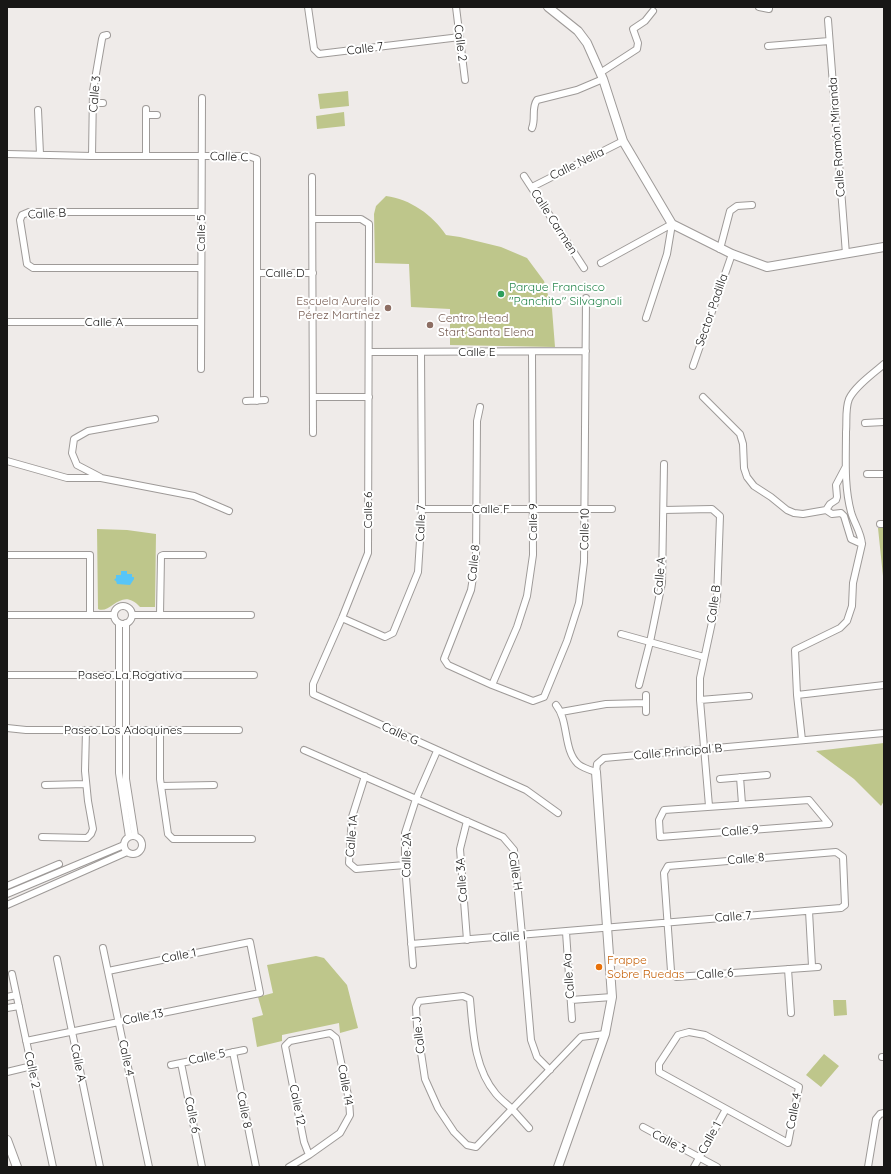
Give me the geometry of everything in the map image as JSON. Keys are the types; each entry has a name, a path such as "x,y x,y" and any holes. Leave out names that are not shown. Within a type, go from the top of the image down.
{"street":[{"name":"Calle 7","path":"308,7 314,49 319,54 460,37"},
{"name":"Calle 2","path":"456,7 465,80"},
{"path":"548,7 578,31 587,43 602,76 624,142 672,224 720,249 768,267 884,247"},
{"path":"759,7 769,9"},
{"path":"532,128 534,122 534,104 537,100 577,90 602,76 637,49 638,43 633,29 645,21 653,11"},
{"name":"Calle Ramón Miranda","path":"828,20 846,254"},
{"name":"Calle 3","path":"92,156 94,91 102,39 103,36 107,35"},
{"path":"768,46 830,41"},
{"name":"Calle 5","path":"201,368 202,98"},
{"path":"93,103 103,103"},
{"path":"38,110 40,154"},
{"path":"146,156 146,112 157,115"},
{"name":"Calle Nelia","path":"532,187 624,142"},
{"name":"Calle C","path":"7,154 92,156 248,156 257,159 257,400"},
{"name":"Calle Carmen","path":"524,176 584,268"},
{"path":"312,177 313,433"},
{"path":"720,249 730,211 737,206 752,205"},
{"name":"Calle B","path":"201,212 29,212 22,215 20,220 27,264 33,268 201,268"},
{"name":"Calle 6","path":"313,219 361,218 369,224 368,553 342,618"},
{"path":"601,263 672,224"},
{"path":"646,318 666,260 672,224"},
{"name":"Sector Padilla","path":"693,366 732,254"},
{"name":"Calle D","path":"257,273 313,273"},
{"name":"Calle 10","path":"492,685 533,701 544,697 567,641 579,603 584,562 586,351 583,312 586,298"},
{"name":"Calle A","path":"7,322 201,322"},
{"name":"Calle E","path":"369,352 586,351"},
{"name":"Calle 7","path":"342,618 385,637 393,633 418,572 422,509 421,352"},
{"name":"Calle 9","path":"492,685 517,627 527,596 533,555 532,352"},
{"path":"802,740 797,695 795,650 840,628 847,620 852,606 853,583 862,544 851,512 845,468 846,411 850,398 860,385 884,364"},
{"path":"313,397 369,397"},
{"path":"703,397 740,434 743,444 744,468 747,477 754,486 787,510 794,513 804,514 826,510 832,514 840,513 844,516 852,541 862,544"},
{"path":"246,401 265,400"},
{"name":"Calle 8","path":"480,407 477,421 476,559 471,590 444,659 448,665 492,685"},
{"path":"102,478 77,465 72,452 74,439 88,431 155,419"},
{"path":"865,422 884,422"},
{"path":"7,460 67,478 102,478 194,496 229,511"},
{"name":"Calle A","path":"639,685 650,642 662,583 664,464"},
{"path":"826,510 830,504 836,500 836,485 845,468"},
{"path":"867,474 884,474"},
{"name":"Calle F","path":"422,509 612,509"},
{"name":"Calle B","path":"664,510 712,509 720,516 717,598 700,678 700,700 704,750"},
{"path":"7,555 90,555 90,615"},
{"path":"160,615 160,556 203,555"},
{"path":"119,623 126,623 131,619 132,615 129,608 123,606 117,608 114,614 115,619 119,623 120,786 132,837"},
{"path":"7,615 114,614"},
{"path":"132,615 250,615"},
{"name":"Calle G","path":"342,618 313,684 313,694 526,790 558,813"},
{"path":"126,623 126,779 132,837"},
{"path":"620,634 704,657"},
{"name":"Paseo La Rogativa","path":"7,675 254,675"},
{"path":"797,695 884,686"},
{"path":"646,695 646,712"},
{"path":"700,700 749,696"},
{"path":"561,712 606,704 646,703"},
{"path":"556,705 561,712 572,757 580,765 596,772 612,997 605,1034 558,1167"},
{"name":"Paseo Los Adoquines","path":"7,728 26,730 239,730"},
{"path":"42,837 87,838 91,834 93,829 85,771 86,730"},
{"path":"160,730 161,786 168,834 173,839 252,839"},
{"name":"Calle Principal B","path":"596,772 597,764 604,758 884,733"},
{"name":"Calle H","path":"304,750 503,837 514,850 530,1040 537,1057 550,1070"},
{"path":"704,750 709,806"},
{"name":"Calle 2A","path":"413,965 405,865 405,833 416,799 437,751"},
{"path":"720,779 767,775"},
{"name":"Calle 1A","path":"365,776 352,817 349,863 356,869 405,865"},
{"path":"740,777 742,804"},
{"path":"45,785 86,784"},
{"path":"161,786 214,785"},
{"name":"Calle 9","path":"810,800 829,824 660,838 659,820 664,810 742,804 810,800"},
{"name":"Calle 3A","path":"467,821 460,850 467,940"},
{"path":"7,894 124,845 125,842 132,837 140,839 142,848 132,855 127,852 124,845"},
{"path":"7,905 127,852"},
{"name":"Calle 8","path":"667,922 664,873 668,866 836,852 843,857 845,894"},
{"path":"7,886 59,864"},
{"name":"Calle 7","path":"608,928 840,908 845,905 845,894"},
{"name":"Calle 6","path":"667,922 671,971 676,977 788,969 815,966 809,911"},
{"name":"Calle I","path":"411,944 608,928"},
{"name":"Calle Aa","path":"566,932 572,1019"},
{"name":"Calle 1","path":"108,971 250,942 260,993"},
{"name":"Calle 4","path":"104,948 149,1167"},
{"name":"Calle A","path":"57,959 100,1167"},
{"path":"788,969 791,1013"},
{"name":"Calle 2","path":"12,974 53,1167"},
{"name":"Calle 13","path":"26,1041 260,993"},
{"path":"7,998 16,995"},
{"name":"Calle J","path":"529,1128 512,1109 496,1094 482,1070 475,1048 470,999 463,996 419,1001 416,1007 417,1026 425,1079 438,1108 454,1132 467,1145 476,1147 512,1109 550,1070 581,1037 605,1034"},
{"path":"571,1000 612,997"},
{"path":"7,1008 19,1006"},
{"name":"Calle 4","path":"689,1032 706,1035 799,1087 788,1143 726,1109 659,1072 659,1064 678,1034 689,1032"},
{"name":"Calle 14","path":"287,1055 285,1046 290,1041 330,1033 336,1038 349,1100 350,1115 340,1133 310,1155"},
{"name":"Calle 5","path":"171,1065 244,1050"},
{"name":"Calle 8","path":"233,1052 256,1167"},
{"name":"Calle 12","path":"287,1055 304,1142 310,1155"},
{"name":"Calle 6","path":"181,1063 202,1167"},
{"path":"7,1072 32,1066"},
{"name":"Calle 1","path":"694,1167 726,1109"},
{"path":"868,1167 876,1119 880,1114 884,1113"},
{"name":"Calle 3","path":"643,1128 717,1167"},
{"path":"7,1140 17,1167"},
{"path":"289,1167 310,1155"}],"green space":[{"path":"348,91 349,106 320,109 318,94"},
{"path":"344,112 345,126 317,129 316,116"},
{"path":"386,196 412,204 420,209 435,221 446,235 501,247 527,258 544,281 552,309 555,347 450,345 450,309 411,307 409,264 375,263 374,214 376,206"},
{"path":"878,528 884,528 884,576 883,576"},
{"path":"97,529 127,530 156,534 155,607 140,607 133,601 127,599 117,602 103,610 98,609"},
{"path":"884,743 884,801 881,806 854,779 816,751"},
{"path":"316,956 324,958 347,985 358,1028 340,1033 339,1023 282,1035 282,1041 257,1047 252,1018 263,1015 258,997 273,993 267,965"},
{"path":"833,1000 846,1000 847,1015 834,1016"},
{"path":"824,1054 839,1066 821,1087 806,1075"}],"water":[{"path":"121,571 127,571 127,574 132,574 132,577 134,577 130,585 117,584 114,580 116,575 121,575"}],"place":[{"name":"Parque Francisco \"Panchito\" Silvagnoli","path":"501,294"},
{"name":"Escuela Aurelio Pérez Martínez","path":"388,308"},
{"name":"Centro Head Start Santa Elena","path":"430,325"},
{"name":"Frappe Sobre Ruedas","path":"599,967"}]}
